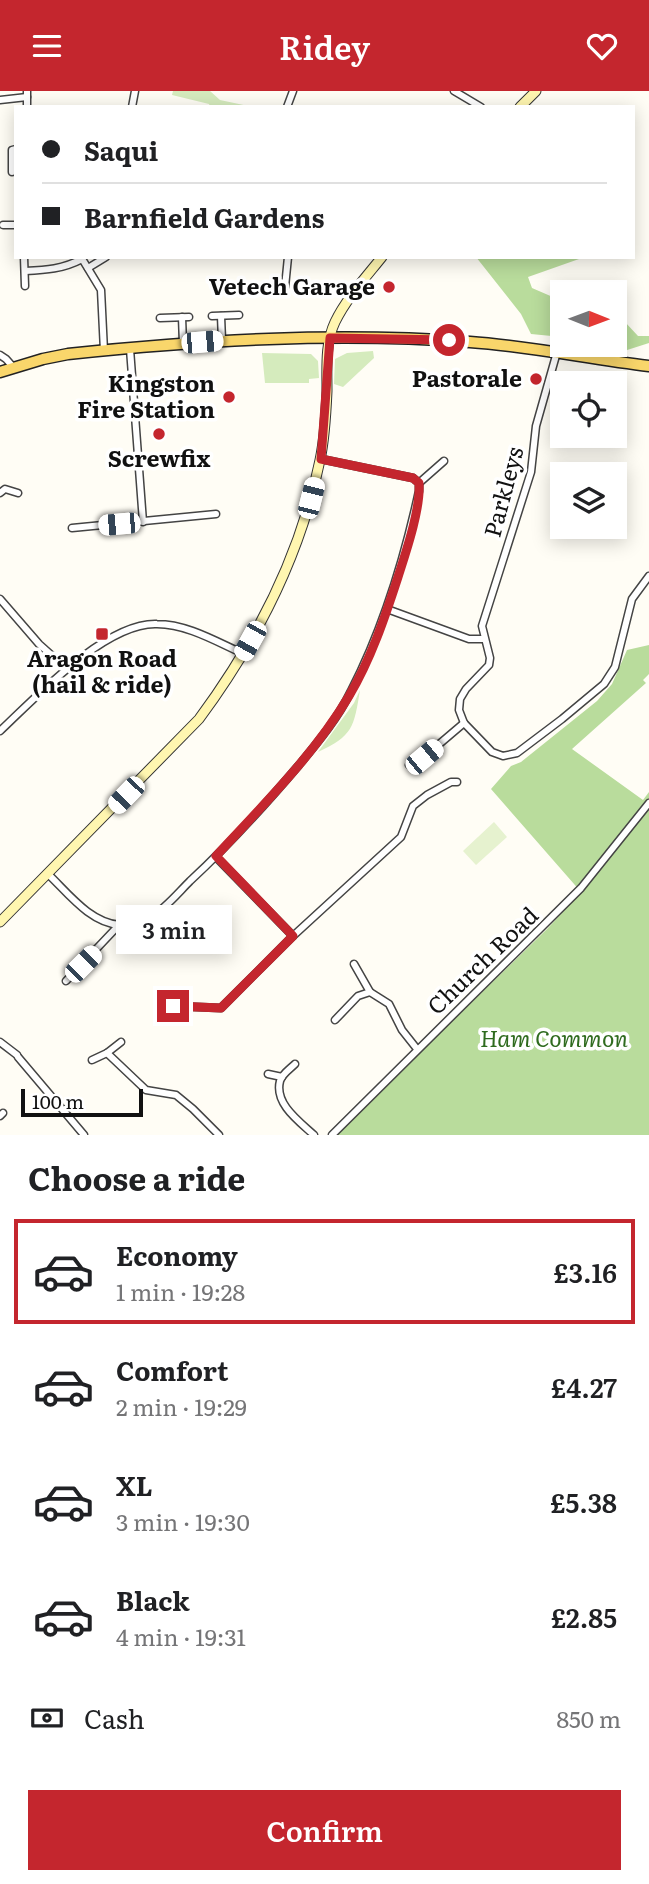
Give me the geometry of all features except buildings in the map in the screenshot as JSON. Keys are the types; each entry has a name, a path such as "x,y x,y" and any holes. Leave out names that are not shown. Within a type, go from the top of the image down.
{"main road":[{"path":"7,370 43,359 222,341 330,338 478,342 550,351"},
{"path":"590,357 649,366"}],"street":[{"path":"454,91 478,105"},
{"path":"522,105 536,91"},
{"path":"0,100 27,94"},
{"path":"12,172 14,150"},
{"path":"3,225 14,225"},
{"path":"24,259 24,286"},
{"path":"25,271 54,270 80,259"},
{"path":"83,259 101,290 104,351"},
{"path":"88,268 103,259"},
{"path":"285,287 288,259"},
{"path":"0,922 199,719 225,685 243,654 266,613 292,554 311,498 321,459 330,338 340,315 381,259"},
{"path":"212,316 239,315"},
{"path":"221,316 222,341"},
{"path":"160,319 185,317 183,344"},
{"path":"130,349 142,522"},
{"path":"0,355 6,359 7,370"},
{"name":"Parkleys","path":"464,723 459,710 460,699 489,665 490,658 482,626 531,472 536,426 556,357"},
{"path":"321,459 413,478 419,483"},
{"path":"48,874 95,917 119,925 132,924 153,916 216,856 324,734 350,695 387,609 405,556 419,483 444,461"},
{"path":"0,493 5,489 18,493"},
{"path":"72,528 216,514"},
{"path":"409,765 424,757 464,723 492,751 503,756 517,753 562,719 604,684 615,667 632,599 649,576"},
{"path":"0,599 39,644 67,669"},
{"path":"387,609 469,639 484,639"},
{"path":"0,731 67,669 113,636 142,624 177,626 243,654"},
{"path":"173,1006 221,1008 293,936 401,837 413,806 427,795 451,782 457,782"},
{"name":"Church Road","path":"332,1135 581,888 649,803"},
{"path":"216,856 293,936"},
{"path":"66,981 119,925"},
{"path":"354,964 370,992"},
{"path":"335,1020 358,996 370,992 381,996 389,1004 402,1030 417,1049"},
{"path":"0,1042 17,1056 84,1135"},
{"path":"92,1060 121,1042"},
{"path":"107,1053 146,1090 176,1095 219,1135"},
{"path":"295,1064 282,1077 279,1083 280,1094 285,1107 314,1135"},
{"path":"268,1074 282,1077"}],"green space":[{"path":"173,91 210,91 220,100 244,105 209,105 172,95"},
{"path":"478,259 579,259 528,277 532,288 550,296 550,336 531,334 521,314"},
{"path":"627,324 638,336 649,336 649,343 627,350"},
{"path":"373,351 374,358 343,387 334,384 335,359 347,353"},
{"path":"262,353 311,354 318,361 319,378 309,379 309,383 265,383"},
{"name":"Ham Common","path":"649,645 649,674 643,680 646,683 572,749 643,800 649,792 649,1135 335,1135 547,929 581,892 491,789 511,766 521,762 597,701 612,684 627,650"},
{"path":"360,690 350,729 338,741 318,752 354,703"},
{"path":"494,822 507,837 476,865 463,851"}],"place":[{"name":"Vetech Garage","path":"389,287"},
{"name":"Pastorale","path":"536,379"},
{"name":"Kingston Fire Station","path":"229,397"},
{"name":"Screwfix","path":"159,434"},
{"name":"Aragon Road (hail & ride)","path":"102,634"}],"route":[{"path":"173,1006 221,1008 293,936 216,856 286,780 324,734 350,695 387,609 405,556 419,483 413,478 321,459 330,338 449,340"}]}
